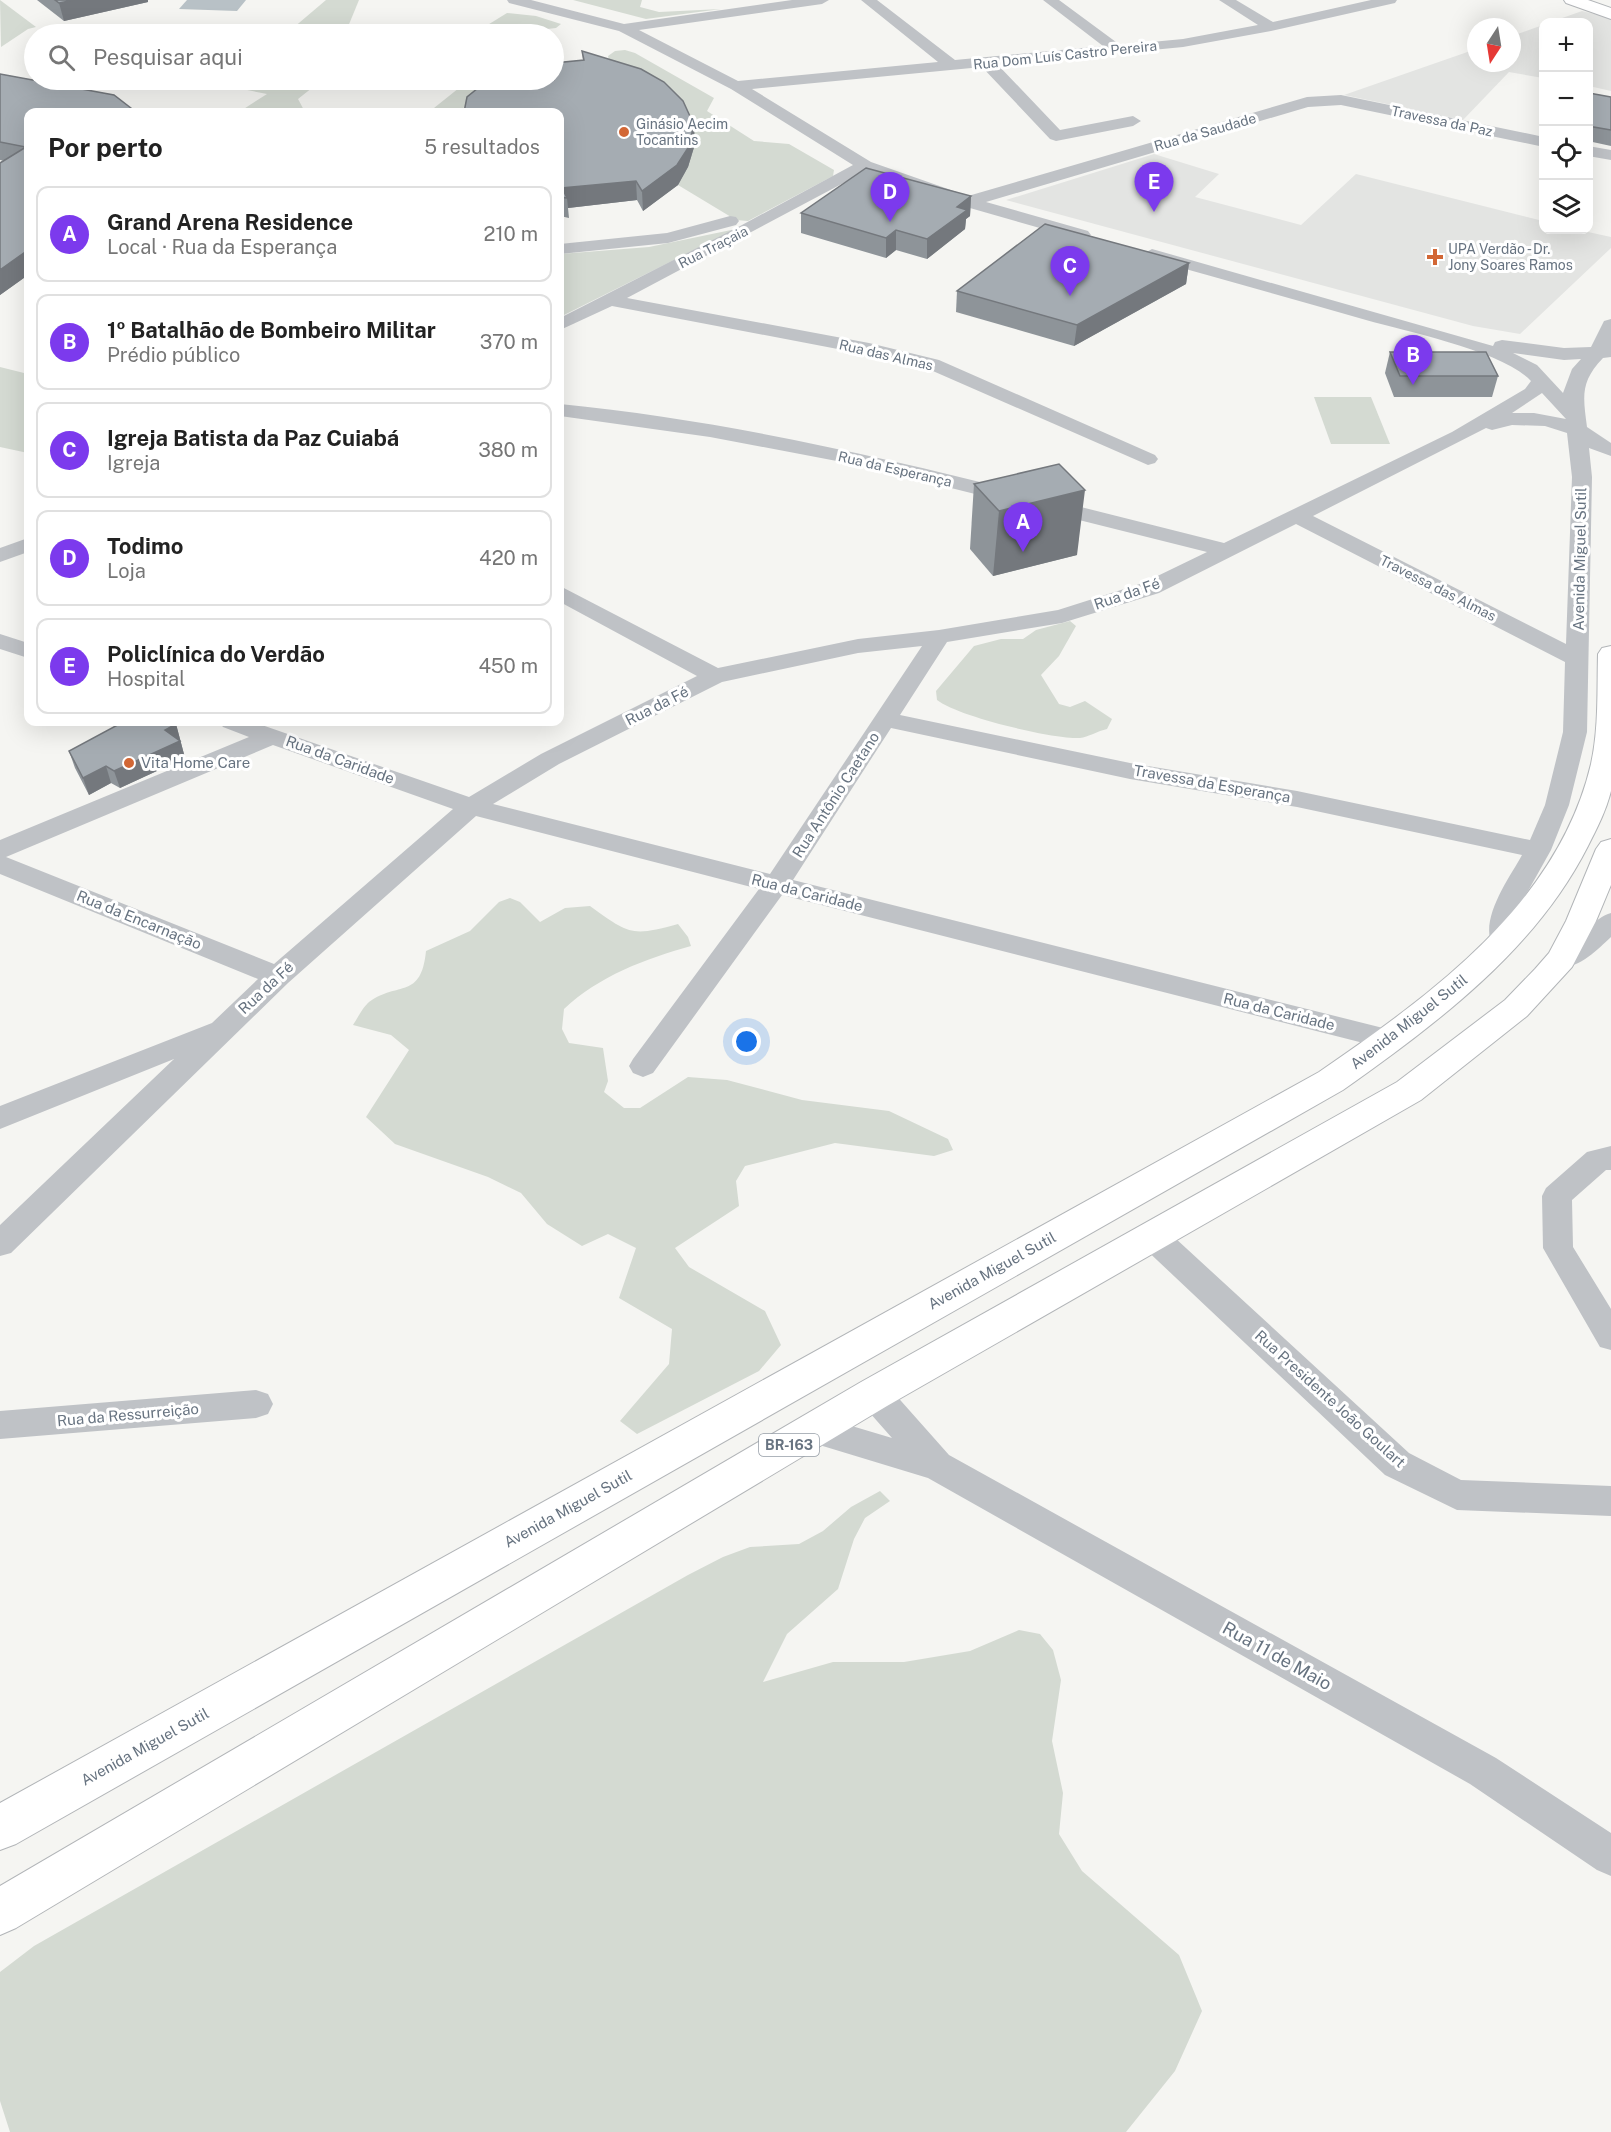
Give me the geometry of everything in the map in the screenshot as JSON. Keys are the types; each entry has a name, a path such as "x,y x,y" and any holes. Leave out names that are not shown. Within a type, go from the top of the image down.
{"highway":[{"path":"1572,0 1611,14"},
{"path":"1503,942 1527,917 1564,867 1590,814 1606,762 1611,713 1611,654"},
{"name":"BR-163","path":"0,1912 874,1394 1151,1235 1409,1091 1516,1008 1561,959 1581,921 1611,849"},
{"name":"Avenida Miguel Sutil","path":"0,1828 1331,1081 1391,1040 1463,981 1503,942"}],"street":[{"path":"514,0 624,28 736,86 865,165 967,202 1101,240"},
{"path":"624,28 822,0"},
{"path":"868,0 953,66"},
{"path":"1050,0 1118,50"},
{"path":"1226,0 1271,27"},
{"name":"Rua Dom Luís Castro Pereira","path":"736,86 1183,43 1271,27 1390,0"},
{"path":"987,63 1056,136 1133,121"},
{"name":"Travessa da Paz","path":"1341,100 1539,141"},
{"name":"Rua da Saudade","path":"967,202 1307,102 1341,100"},
{"path":"1593,152 1611,155"},
{"name":"Rua Traçaia","path":"564,323 748,229 865,165"},
{"path":"694,224 719,217 748,229"},
{"path":"564,249 668,238 730,221"},
{"path":"1134,249 1444,336 1512,359 1530,369 1542,380 1596,445 1611,450"},
{"name":"Rua das Almas","path":"609,300 869,349 932,364 1148,459"},
{"path":"1528,351 1577,342 1611,325"},
{"name":"Avenida Miguel Sutil","path":"1503,942 1505,909 1538,850 1557,806 1575,732 1582,477 1573,393 1577,379 1604,352 1611,325"},
{"path":"1444,336 1528,351 1604,352"},
{"name":"Rua da Fé","path":"0,1244 278,976 471,807 550,759 715,676 858,646 939,637 1062,616 1151,588 1459,436 1532,393 1542,380"},
{"name":"Rua da Esperança","path":"564,411 710,431 863,460 1225,550"},
{"name":"Rua da Fé","path":"1459,436 1506,419 1575,422"},
{"name":"Travessa das Almas","path":"1298,517 1578,659"},
{"path":"0,556 24,546"},
{"path":"564,595 715,676"},
{"name":"Rua Antônio Caetano","path":"643,1066 776,886 939,637"},
{"path":"0,641 24,650"},
{"name":"Travessa da Esperança","path":"885,719 1130,771 1297,799 1538,850"},
{"name":"Rua da Caridade","path":"243,726 471,807 1391,1040"},
{"path":"0,850 273,736"},
{"name":"Rua da Encarnação","path":"0,864 278,976"},
{"path":"1561,959 1581,950 1611,922"},
{"path":"0,1118 223,1028"},
{"path":"1604,1159 1557,1196 1558,1248 1611,1337"},
{"name":"Rua Presidente João Goulart","path":"1151,1235 1397,1464 1456,1495 1611,1501"},
{"name":"Rua 11 de Maio","path":"874,1394 937,1466"},
{"name":"Rua da Ressurreição","path":"0,1425 256,1404"},
{"name":"Rua 11 de Maio","path":"815,1430 937,1466 1483,1771 1611,1857"}],"shaded area":[{"path":"0,0 32,24 24,24 24,32 1,47"},
{"path":"187,0 246,0 237,11 179,9"},
{"path":"326,0 359,0 349,24 298,24"},
{"path":"573,0 642,0 640,7 659,12 721,9 646,19"},
{"path":"1582,11 1611,18 1611,91 1593,87 1593,18 1562,18"},
{"path":"507,13 536,16 561,24 489,24"},
{"path":"1539,26 1539,77 1509,72 1521,72 1521,33"},
{"path":"625,50 635,53 714,98 707,111 754,141 789,144 834,170 833,176 748,221 736,220 678,185 688,167 613,78 608,56 615,51"},
{"path":"1467,52 1467,72 1509,72 1463,120 1344,95"},
{"path":"247,90 309,90 298,99 303,108 245,108 267,94"},
{"path":"456,90 490,90 492,92 463,108 434,108"},
{"name":"UPA Verdão - Dr. Jony Soares Ramos","path":"1154,154 1219,174 1195,197 1301,225 1356,174 1539,220 1539,234 1593,233 1611,237 1611,248 1520,334 1473,326 1006,200"},
{"path":"736,229 564,315 564,254 649,247"},
{"path":"0,367 24,373 24,452 0,447"},
{"path":"1314,397 1371,397 1390,444 1331,444"},
{"path":"1070,621 1076,626 1059,656 1041,675 1059,704 1070,707 1085,701 1112,719 1107,729 1080,738 1049,735 985,720 948,707 937,700 936,691 974,646 1001,639 1023,639 1036,630"},
{"path":"510,898 520,902 540,922 565,908 590,906 631,930 650,931 678,924 688,937 691,946 623,970 592,987 564,1009 562,1029 569,1043 603,1048 608,1081 604,1092 624,1108 640,1108 688,1077 727,1080 802,1100 889,1111 948,1139 953,1150 934,1156 835,1143 745,1166 736,1181 739,1206 675,1248 689,1267 765,1311 781,1345 759,1371 637,1434 620,1421 669,1364 672,1329 619,1298 636,1248 608,1234 582,1246 547,1224 521,1193 488,1177 395,1144 366,1117 409,1050 391,1035 353,1025 362,1010 369,1002 380,996 413,983 419,977 426,951 470,931 499,902"},
{"path":"880,1491 890,1501 865,1518 854,1539 838,1589 787,1634 763,1682 833,1662 904,1662 970,1651 1019,1630 1040,1634 1053,1650 1061,1680 1052,1741 1063,1793 1059,1834 1082,1871 1179,1955 1202,2011 1175,2071 1126,2132 10,2132 0,2101 0,1972 34,1946 688,1575 723,1557 750,1547 799,1544 823,1531 851,1507"}],"building":[{"path":"55,0 74,0 59,3"},
{"name":"Ginásio Aecim Tocantins","path":"582,51 641,69 664,82 683,101 694,125 688,148 677,165 642,191 636,181 564,188 564,108 465,108 467,97 476,90 564,90 564,62 584,60"},
{"path":"0,74 24,78 24,90 87,90 114,95 131,108 24,108 24,147 0,142"},
{"path":"1593,94 1611,97 1611,130 1593,127"},
{"path":"24,148 24,253 0,270 0,163"},
{"path":"866,168 971,196 957,207 967,210 927,239 896,230 886,238 801,213"},
{"path":"1045,224 1189,263 1077,325 957,291"},
{"path":"1390,352 1486,352 1498,376 1400,376"},
{"path":"1059,464 1085,490 999,511 974,484"},
{"path":"116,726 172,726 165,730 180,741 114,771 106,766 83,778 69,751"}],"place":[{"name":"Ginásio Aecim Tocantins","path":"624,132"},
{"name":"Policlínica do Verdão","path":"1154,212"},
{"name":"Todimo","path":"890,222"},
{"name":"UPA Verdão - Dr. Jony Soares Ramos","path":"1435,257"},
{"name":"Igreja Batista da Paz Cuiabá","path":"1070,296"},
{"name":"1º Batalhão de Bombeiro Militar","path":"1413,385"},
{"name":"Grand Arena Residence","path":"1023,552"},
{"name":"Vita Home Care","path":"129,763"}]}
